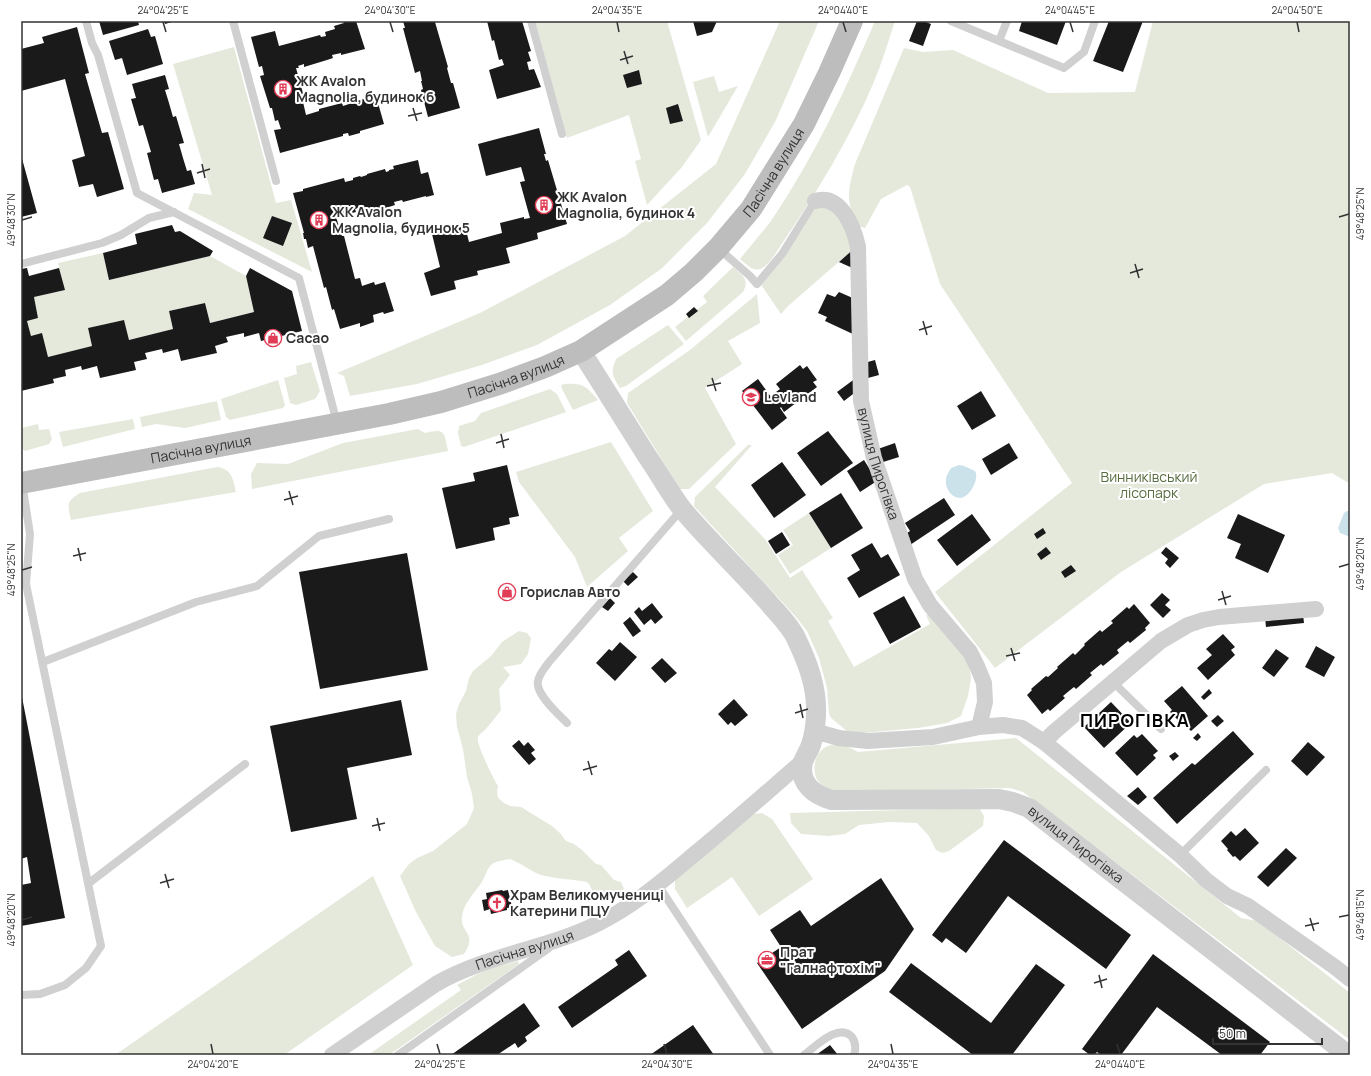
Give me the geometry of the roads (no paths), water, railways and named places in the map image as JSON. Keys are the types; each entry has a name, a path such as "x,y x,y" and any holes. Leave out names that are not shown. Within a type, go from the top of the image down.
{"main road":[{"name":"Пасічна вулиця","path":"21,480 389,414 441,402 499,384 545,367 581,351 667,295 694,272 718,248 751,209 804,124 852,21"}],"street":[{"name":"вулиця Пирогівка","path":"815,201 821,199 835,203 849,222 855,235 858,247 861,401 874,458 915,579 930,605 970,652 984,683 985,702 979,727"},
{"path":"581,351 682,508 753,586 794,634 802,649 812,679 816,712 814,731 810,747 803,760"},
{"path":"1044,742 1161,642 1188,625 1219,617 1316,609"},
{"path":"814,731 839,738 868,741 933,737 979,727 1003,725 1022,728 1044,742 1180,855 1206,880 1227,896 1248,906 1350,979"},
{"name":"вулиця Пирогівка","path":"803,760 804,777 807,785 814,793 832,800 999,799 1013,802 1028,808 1348,1055"},
{"name":"Пасічна вулиця","path":"332,1055 450,976 498,958 535,948 564,937 597,924 629,906 658,885 713,839 803,760"}],"lane":[{"path":"86,21 92,42 98,55 137,193 299,278 337,424"},
{"path":"233,21 276,181"},
{"path":"531,21 562,134"},
{"path":"951,21 1064,68 1084,52 1095,21"},
{"path":"999,41 1007,21"},
{"path":"718,248 757,284 782,254 815,201"},
{"path":"21,264 102,243 121,235 149,218 174,212"},
{"path":"21,480 30,534 26,584 101,946 86,968 65,985 40,994 21,995"},
{"path":"567,724 542,695 538,687 538,679 549,662 682,508"},
{"path":"43,662 196,602 257,586 319,536 389,519"},
{"path":"1113,682 1161,729"},
{"path":"89,883 246,764"},
{"path":"1180,855 1266,770"},
{"path":"658,885 770,1055"},
{"path":"398,1055 564,937"},
{"path":"804,1055 830,1036 840,1032 845,1033 854,1040 856,1050 854,1055"}],"water":[{"path":"959,465 975,471 976,479 973,488 967,495 957,498 951,494 948,489 946,477 951,468"},
{"path":"1350,511 1350,537 1340,533 1338,528 1344,513"}],"place":[{"name":"ЖК Avalon Magnolia, будинок 6","path":"283,89"},
{"name":"ЖК Avalon Magnolia, будинок 4","path":"544,205"},
{"name":"ЖК Avalon Magnolia, будинок 5","path":"319,220"},
{"name":"Cacao","path":"273,338"},
{"name":"Levland","path":"751,397"},
{"name":"Горислав Авто","path":"507,592"},
{"name":"Храм Великомучениці Катерини ПЦУ","path":"497,903"},
{"name":"Прат \"Галнафтохім\"","path":"767,960"}],"district":[{"name":"ПИРОГІВКА","path":"1135,721"}],"park label":[{"name":"Винниківський лісопарк","path":"1149,486"}]}
